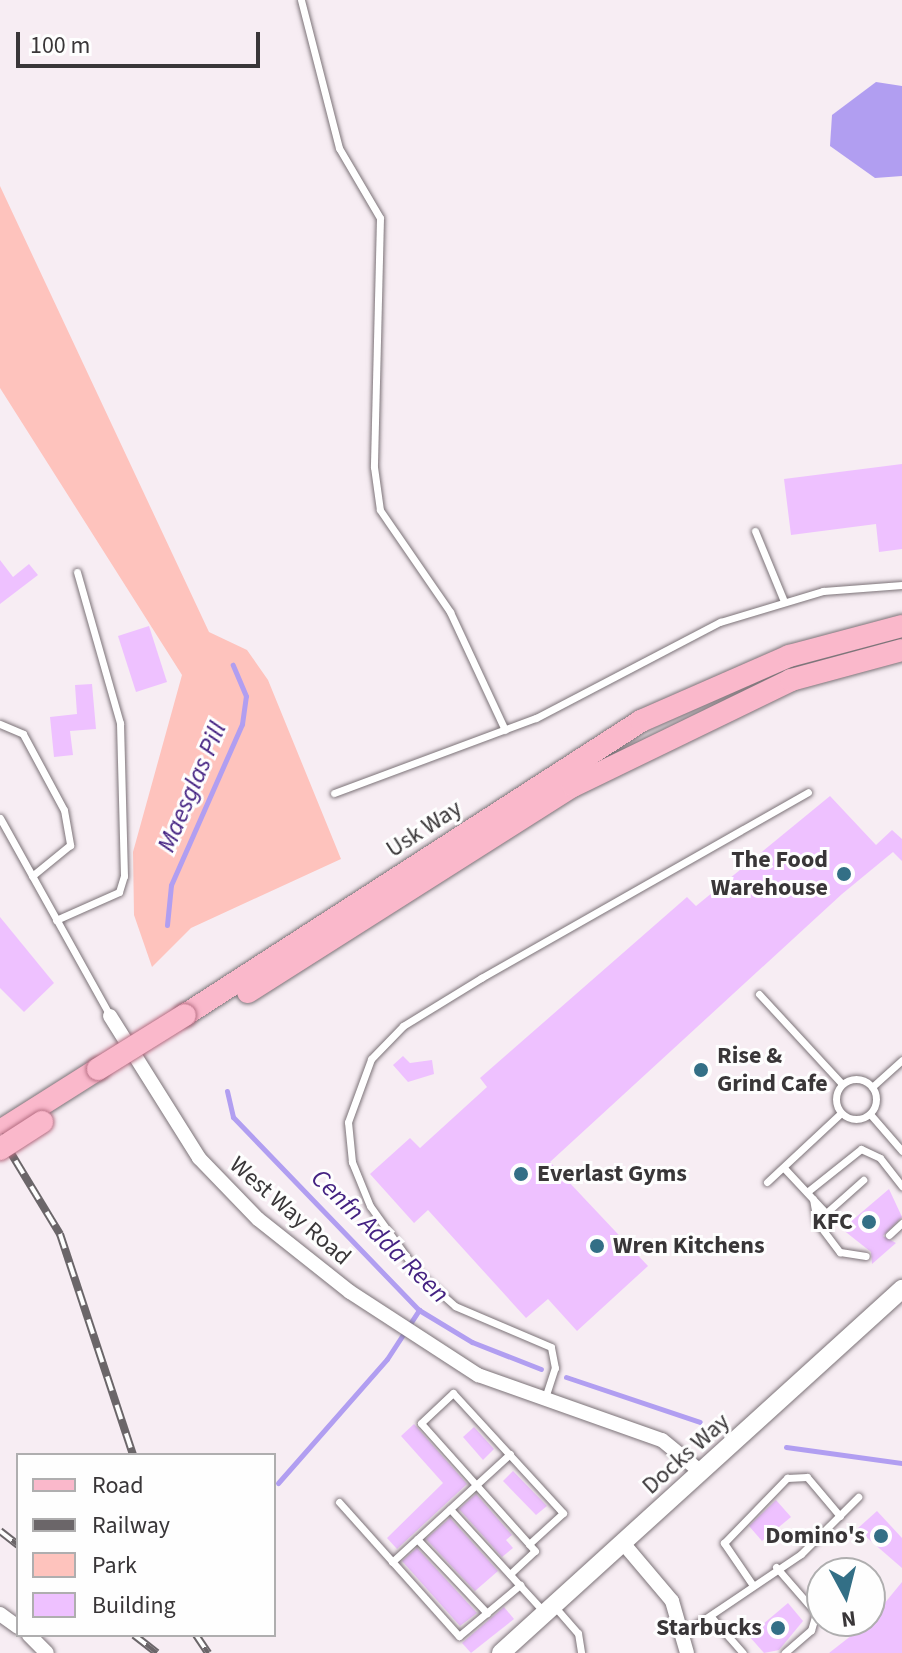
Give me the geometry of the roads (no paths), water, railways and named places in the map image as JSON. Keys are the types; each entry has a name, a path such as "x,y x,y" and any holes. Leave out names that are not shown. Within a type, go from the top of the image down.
{"main road":[{"name":"Usk Way","path":"187,1022 641,721 789,656 902,626"},
{"name":"Usk Way","path":"0,1131 40,1114 573,786 791,680 902,650"},
{"name":"Usk Way","path":"0,1149 40,1114"}],"street":[{"name":"West Way Road","path":"110,1016 178,1131 258,1219 425,1345 544,1403 662,1440 701,1472"},
{"name":"Docks Way","path":"501,1653 902,1289"},
{"path":"623,1543 672,1601 684,1633 687,1653"},
{"path":"31,1637 47,1653"}],"lane":[{"path":"301,0 339,148 380,218 374,467 380,510 450,612 505,730"},
{"path":"755,531 783,599"},
{"path":"56,920 119,892 124,876 120,723 77,572"},
{"path":"334,793 505,730 720,622 783,599 902,585"},
{"path":"0,724 23,734 64,810 70,845 32,876"},
{"path":"544,1403 555,1368 551,1347 455,1306 418,1273 370,1206 352,1162 348,1122 371,1059 403,1026 481,978 808,792"},
{"name":"West Way Road","path":"0,818 110,1016"},
{"path":"759,994 842,1084"},
{"path":"902,1060 872,1087 870,1114 902,1151"},
{"path":"870,1114 852,1119 841,1113 836,1095 842,1084 854,1079 872,1087"},
{"path":"767,1182 841,1113"},
{"path":"810,1196 861,1149 880,1158 902,1186"},
{"path":"784,1168 826,1213 863,1180"},
{"path":"810,1196 817,1222 840,1252 866,1256"},
{"path":"889,1235 902,1223"},
{"path":"510,1574 535,1551 421,1423 453,1393 563,1513 529,1544"},
{"path":"392,1562 510,1454"},
{"path":"752,1584 724,1543 787,1478 807,1477 840,1516"},
{"path":"684,1633 713,1619 752,1584 840,1516 858,1497"},
{"path":"339,1502 459,1636 520,1585"},
{"path":"450,1509 520,1585 578,1633 581,1653"},
{"path":"417,1539 487,1613"},
{"path":"776,1567 816,1613 811,1630 785,1653"},
{"path":"713,1619 743,1653"}],"waterway":[{"name":"Maesglas Pill","path":"167,925 171,885 242,724 246,696 233,665"},
{"name":"Cenfn Adda Reen","path":"227,1091 233,1117 419,1310 472,1342 541,1369"},
{"path":"278,1483 387,1359 419,1310"},
{"name":"Cenfn Adda Reen","path":"566,1377 700,1422"},
{"path":"786,1447 902,1463"}],"railway":[{"path":"0,1135 60,1234 132,1453"},
{"path":"0,1531 16,1543"},
{"path":"137,1637 157,1653"},
{"path":"197,1637 208,1653"}],"place":[{"name":"The Food Warehouse","path":"844,874"},
{"name":"Rise & Grind Cafe","path":"701,1070"},
{"name":"Everlast Gyms","path":"521,1174"},
{"name":"KFC","path":"869,1222"},
{"name":"Wren Kitchens","path":"597,1246"},
{"name":"Domino's","path":"881,1536"},
{"name":"Starbucks","path":"778,1628"}]}
